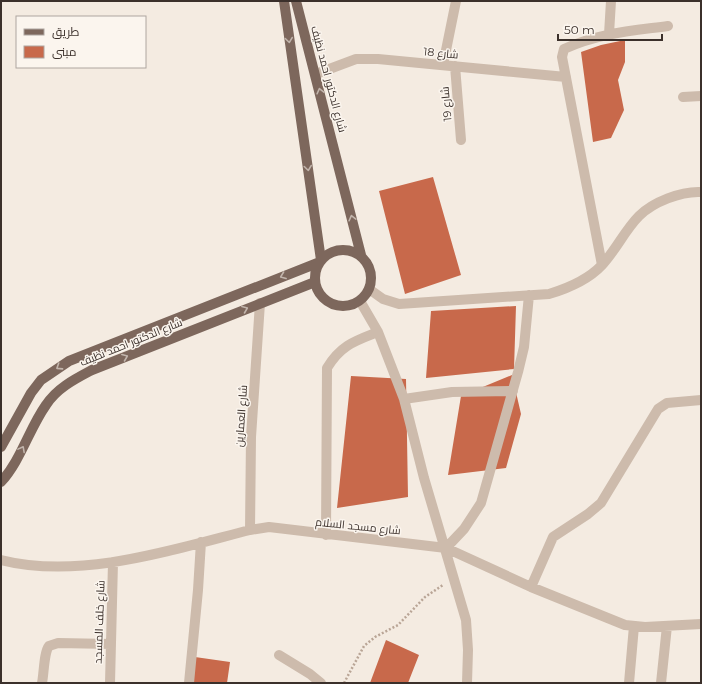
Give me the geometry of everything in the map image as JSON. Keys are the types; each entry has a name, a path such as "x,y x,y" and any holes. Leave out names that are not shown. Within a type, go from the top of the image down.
{"main road":[{"path":"284,1 320,261 316,272 316,282 319,291 324,298 332,304 342,306 351,305 360,301 369,289 372,280 371,271 367,262 361,255 351,250 340,249 330,253 320,261"},
{"name":"شارع الدكتور احمد نظيف","path":"296,1 316,74 361,255"},
{"name":"شارع الدكتور احمد نظيف","path":"1,448 31,393 41,380 69,360 320,261"},
{"name":"شارع الدكتور احمد نظيف","path":"1,482 12,468 46,404 66,384 92,370 316,282"}],"street":[{"path":"443,65 456,1"},
{"path":"608,34 611,1"},
{"path":"602,265 562,57 564,49 586,39 608,34 668,26"},
{"name":"شارع 18","path":"316,74 356,59 378,59 566,77"},
{"name":"شارع 19","path":"455,66 461,140"},
{"path":"683,97 701,96"},
{"path":"369,289 383,299 399,304 549,294 569,288 586,278 602,265 639,215 656,204 675,196 701,192"},
{"path":"446,548 464,529 481,504 524,347 529,296"},
{"path":"360,301 378,332 404,399 424,478 446,548 466,620 468,650 467,683"},
{"name":"شارع العمارين","path":"250,530 251,437 260,303"},
{"path":"326,535 327,368 338,352 349,343 378,332"},
{"path":"404,399 452,392 513,391"},
{"path":"531,587 553,538 588,514 601,503 658,409 667,403 701,400"},
{"name":"شارع مسجد السلام","path":"1,560 34,567 74,567 113,562 250,530 269,527 326,535 446,548 531,587 625,624 645,627 701,624"},
{"path":"189,683 201,542"},
{"name":"شارع خلف المسجد","path":"110,683 113,562"},
{"path":"629,683 634,626"},
{"path":"661,683 667,626"},
{"path":"42,683 46,665 46,650 49,646 58,643 110,644"},
{"path":"279,655 310,674 321,683"}],"path":[{"path":"344,683 364,646 375,637 398,625 432,592 454,579"}],"building":[{"path":"625,40 625,62 618,80 624,110 611,138 593,142 581,52 601,45"},
{"path":"433,177 461,275 405,294 379,191"},
{"path":"516,306 514,369 426,378 431,311"},
{"path":"512,375 521,414 506,468 448,475 461,396"},
{"path":"351,376 406,379 408,497 337,508"},
{"path":"386,640 419,655 408,683 370,683"},
{"path":"195,657 230,662 227,683 192,683"}]}
